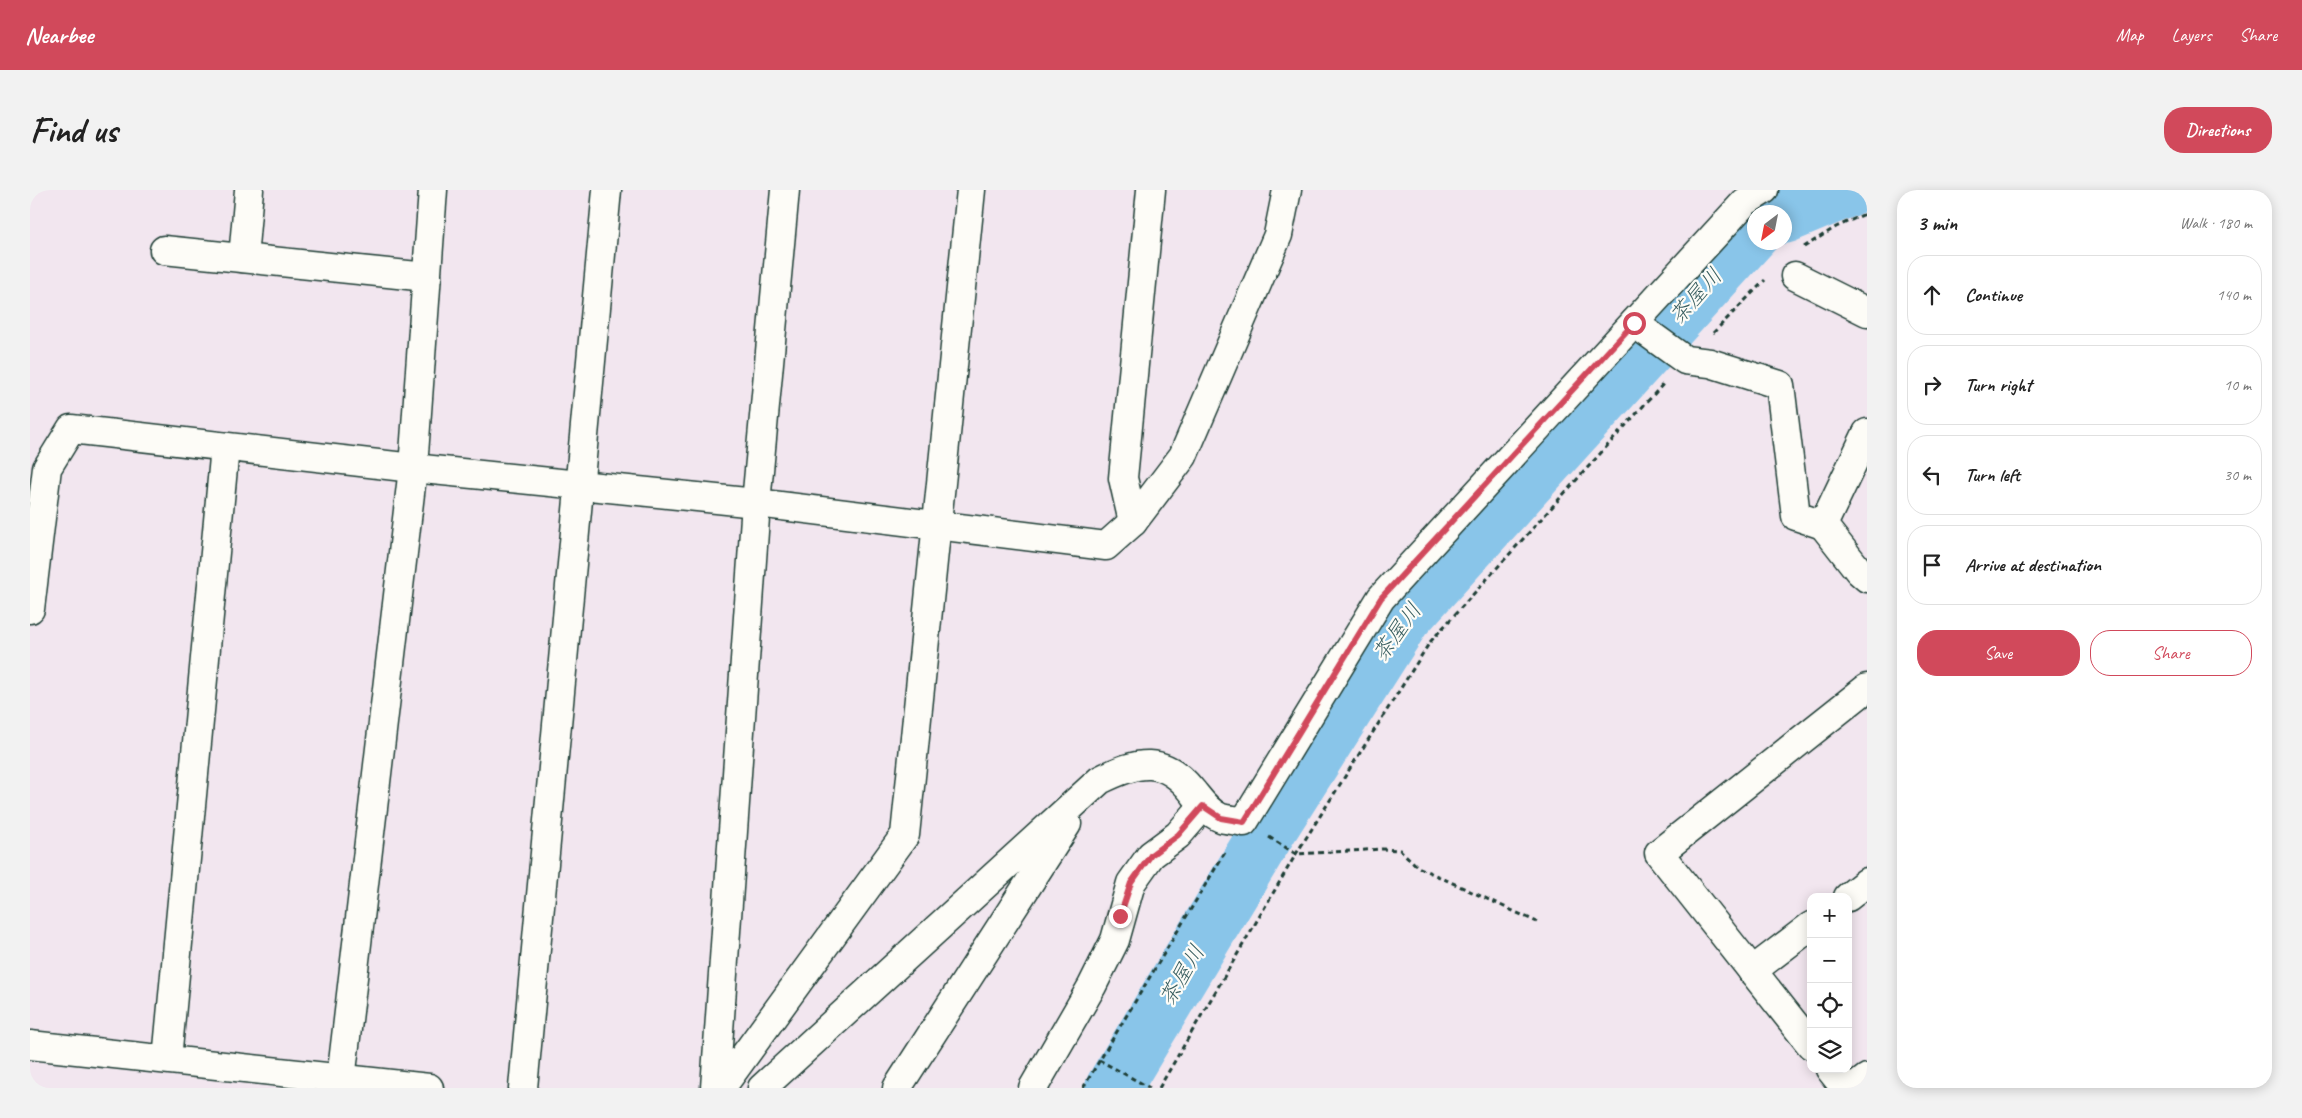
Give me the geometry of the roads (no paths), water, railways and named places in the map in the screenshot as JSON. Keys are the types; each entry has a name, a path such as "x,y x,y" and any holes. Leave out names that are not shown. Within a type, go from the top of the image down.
{"street":[{"path":"243,258 249,190"},
{"path":"341,1083 412,468 433,190"},
{"path":"523,1088 581,487 607,190"},
{"path":"714,1088 756,503 785,190"},
{"path":"721,1088 905,835 971,190"},
{"path":"1132,522 1124,478 1151,190"},
{"path":"30,609 47,468 71,428 581,487 756,503 1106,546 1132,522 1183,456 1278,234 1287,190"},
{"path":"762,1088 1087,794 1100,780 1122,769 1148,763 1172,772 1191,790 1203,806 1221,818 1244,822 1381,598 1634,323 1737,202 1745,202 1764,190"},
{"path":"164,250 427,277"},
{"path":"1795,276 1867,312"},
{"path":"1634,323 1685,360 1710,363 1780,385 1796,516 1823,525 1859,571 1867,578"},
{"path":"1823,525 1867,433"},
{"path":"167,1059 225,447"},
{"path":"1807,1040 1659,853 1867,688"},
{"path":"897,1088 1087,794"},
{"path":"1033,1088 1092,986 1115,940 1131,883 1151,855 1178,835 1203,806"},
{"path":"1852,894 1867,882"},
{"path":"1752,971 1807,929"},
{"path":"30,1045 167,1059 341,1083 429,1088"},
{"path":"1833,1073 1845,1088"},
{"path":"1854,1088 1867,1078"}],"waterway":[{"name":"茶屋川","path":"1792,213 1846,190"},
{"name":"茶屋川","path":"1113,1088 1271,826 1403,618 1747,239"}]}
